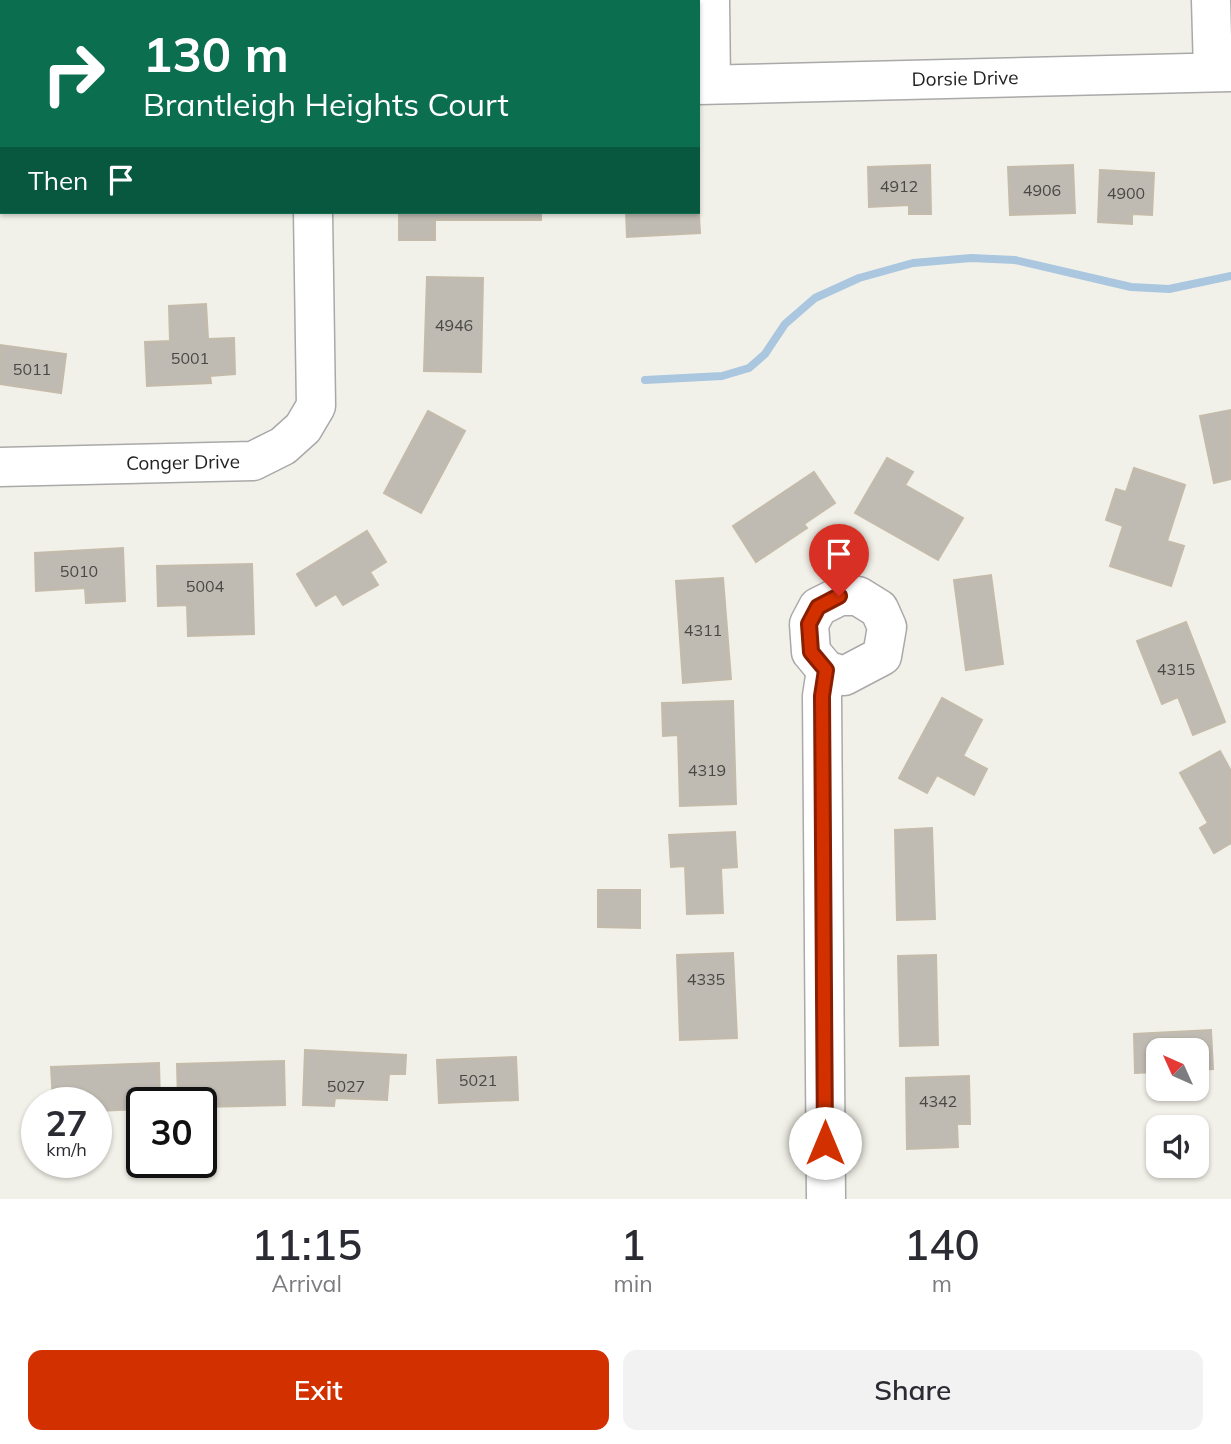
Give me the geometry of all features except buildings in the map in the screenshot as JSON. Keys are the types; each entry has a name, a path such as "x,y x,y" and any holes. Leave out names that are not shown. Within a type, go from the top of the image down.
{"street":[{"path":"704,84 710,0"},
{"path":"1210,0 1222,72"},
{"name":"Dorsie Drive","path":"704,84 1222,72"},
{"name":"Conger Drive","path":"0,467 253,460 284,446 303,428 316,407 313,214"},
{"path":"826,670 822,696 826,1199"}],"waterway":[{"path":"645,380 722,376 749,368 765,354 785,324 815,298 859,278 913,263 971,258 1015,260 1131,287 1169,289 1231,276"}],"route":[{"path":"825,1143 822,696 826,670 811,652 809,624 818,607 839,596"}]}
